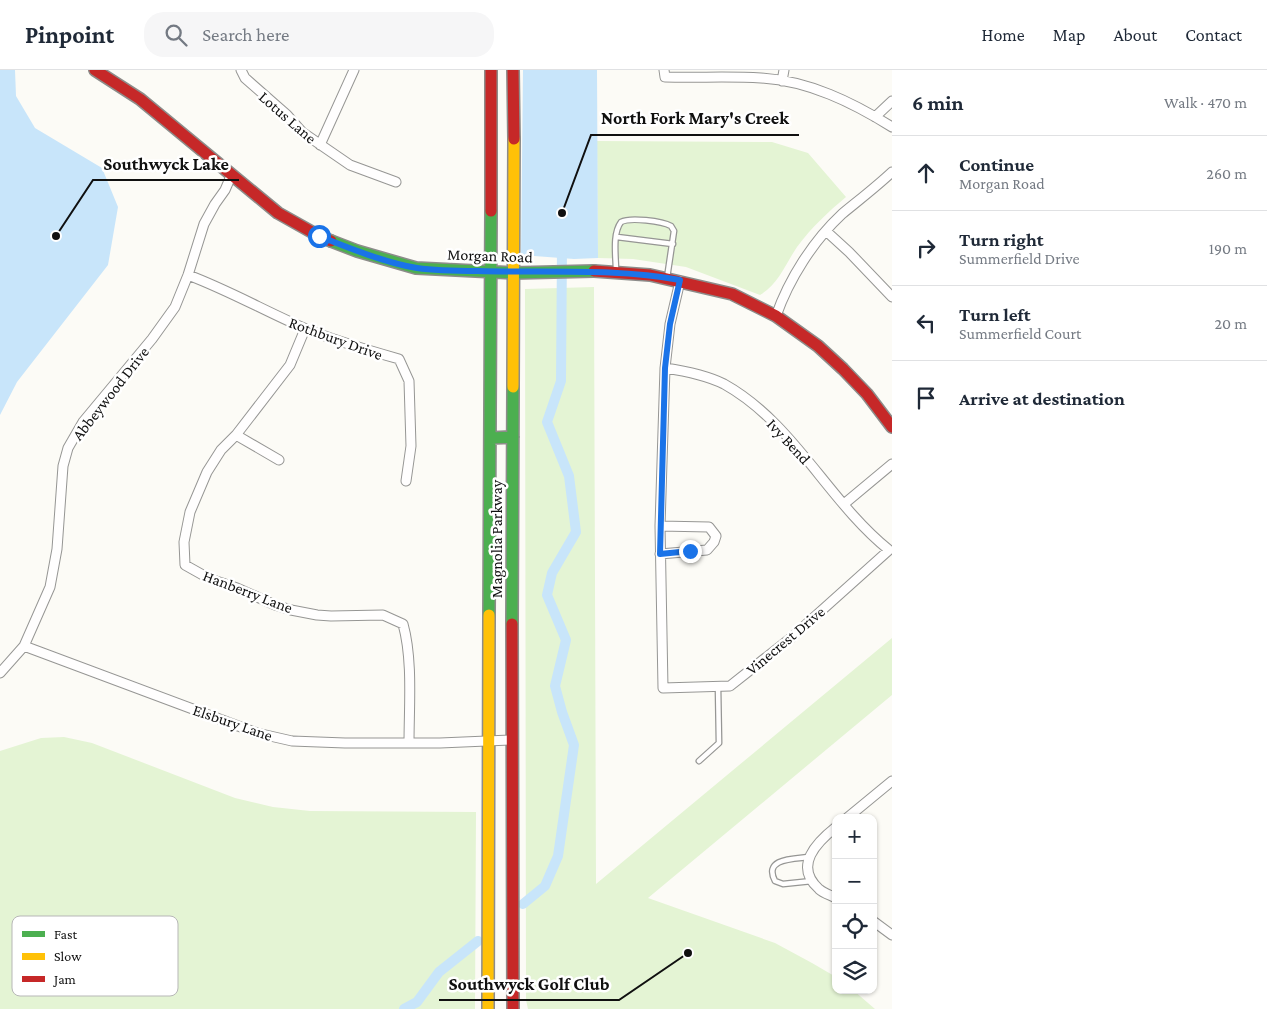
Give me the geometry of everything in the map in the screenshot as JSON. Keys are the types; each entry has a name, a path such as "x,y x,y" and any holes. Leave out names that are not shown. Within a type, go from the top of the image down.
{"main road":[{"name":"Magnolia Parkway","path":"488,1009 491,70"},
{"name":"Magnolia Parkway","path":"512,1009 513,70"},
{"name":"Morgan Road","path":"99,71 140,99 278,213 319,236 357,251 416,268 514,273 581,272 650,275 680,280 732,294 776,316 818,346 844,369 867,394 892,427"},
{"path":"490,438 513,437"},
{"path":"489,593 512,592"}],"street":[{"name":"Lotus Lane","path":"241,70 245,78 287,115 302,132 350,165 396,182"},
{"path":"320,145 354,70"},
{"path":"664,70 665,77 761,78 782,81 829,93 843,99 892,128"},
{"path":"782,81 784,70"},
{"path":"875,117 892,101"},
{"path":"776,316 780,303 800,267 826,231 841,215 892,172"},
{"name":"Abbeywood Drive","path":"0,674 24,646 50,587 57,549 63,466 68,448 83,422 141,354 175,306 188,275 204,224 225,190 231,176"},
{"path":"826,231 850,252 892,297"},
{"name":"Rothbury Drive","path":"188,275 215,285 305,328 349,345 399,359 409,381 411,446 406,481"},
{"path":"660,526 709,527 716,536 708,550 660,554 660,526 665,368 670,324 680,280"},
{"name":"Hanberry Lane","path":"305,328 290,365 236,435 221,450 207,472 190,512 184,542 185,565 210,579 290,610 324,616 383,615 403,624 407,638 409,675 409,743"},
{"name":"Ivy Bend","path":"665,368 688,371 722,384 756,405 796,446 871,535 889,550"},
{"path":"236,435 279,460"},
{"path":"844,504 892,464"},
{"name":"Vinecrest Drive","path":"660,554 663,688 730,686 792,636 889,550"},
{"name":"Elsbury Lane","path":"24,646 257,733 301,741 409,743 511,740"},
{"path":"852,814 892,781"},
{"path":"832,830 820,840 809,857 808,871 812,881 819,889 832,896"},
{"path":"877,924 892,935"}],"lane":[{"path":"616,273 617,236 619,226 624,220 660,222 672,226 674,231 667,278"},
{"path":"617,236 673,244"},
{"path":"699,761 718,743 718,686"},
{"path":"809,857 784,860 776,863 772,869 772,875 775,881 783,884 812,881"}],"green space":[{"path":"597,141 772,142 808,153 846,197 808,233 777,280 760,295 686,267 633,259 598,258"},
{"path":"594,287 596,884 892,638 892,695 648,898 775,943 832,975 832,994 858,994 875,1009 528,1009 526,1000 525,289"},
{"path":"64,737 92,743 235,798 273,807 310,811 476,812 475,1009 0,1009 0,751 41,738"}],"water":[{"path":"0,70 15,70 16,96 35,128 102,168 118,207 108,265 17,382 0,415"},
{"path":"523,70 597,70 598,258 574,259 521,255"}],"waterway":[{"path":"523,904 545,886 558,856 574,745 555,686 566,640 547,595 552,573 576,532 569,476 547,422 561,381 562,246"},
{"path":"404,1009 417,1002 439,972 478,941"}],"traffic: fast":[{"path":"489,615 491,211"},
{"path":"331,241 357,251 416,268 514,273 594,271"},
{"path":"512,624 513,387"},
{"path":"490,438 513,437"}],"traffic: slow":[{"path":"513,387 514,139"},
{"path":"488,1009 489,615"}],"traffic: jam":[{"path":"95,70 140,99 278,213 331,241"},
{"path":"491,70 491,211"},
{"path":"513,70 514,139"},
{"path":"594,271 650,275 732,294 776,316 818,346 843,369 867,394 892,427"},
{"path":"512,624 513,1009"}],"place":[{"name":"North Fork Mary's Creek","path":"562,213"},
{"name":"Southwyck Lake","path":"56,236"},
{"name":"Southwyck Golf Club","path":"688,953"}],"route":[{"path":"319,236 357,251 416,268 514,273 594,271 650,275 680,280 670,324 665,368 660,554 690,551"}]}
